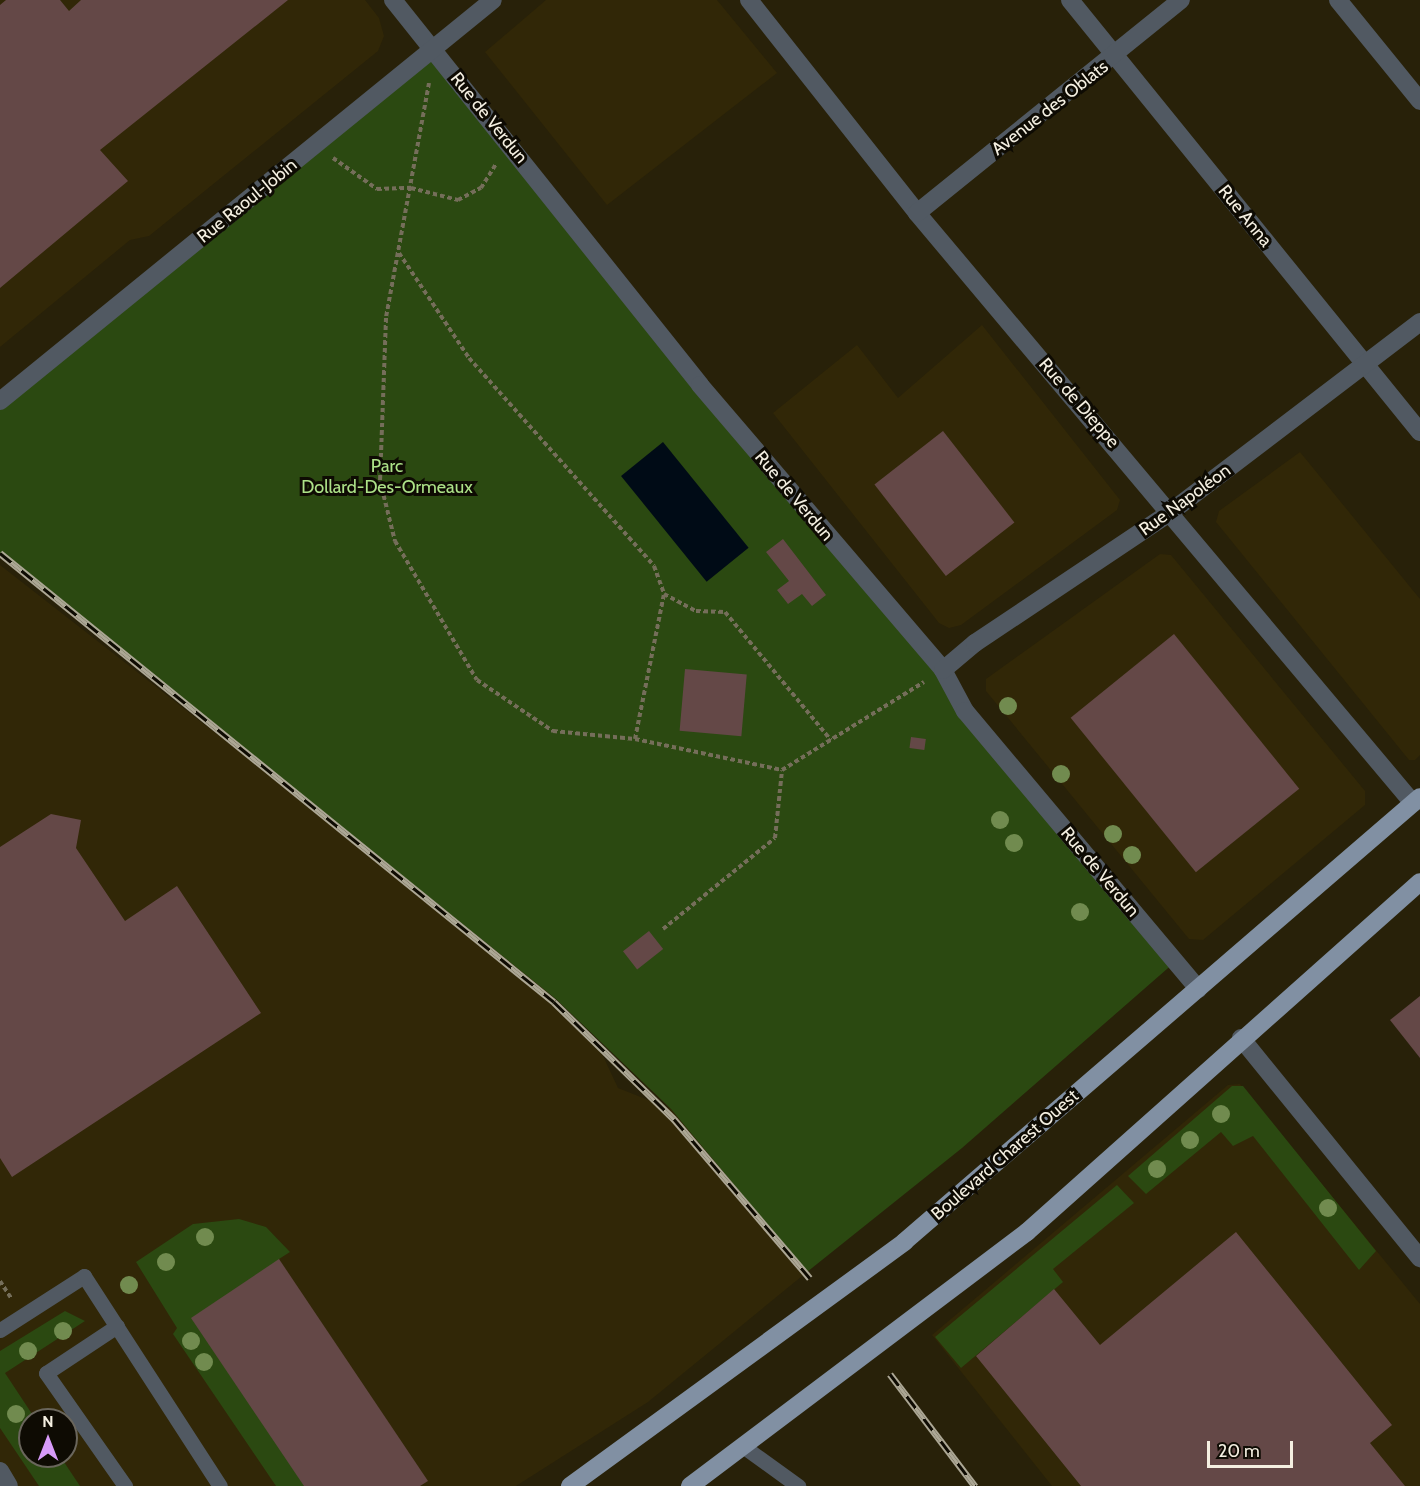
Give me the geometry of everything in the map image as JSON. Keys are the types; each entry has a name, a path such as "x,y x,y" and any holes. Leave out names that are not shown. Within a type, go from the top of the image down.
{"main road":[{"name":"Boulevard Charest Ouest","path":"570,1486 904,1242 1416,800"},
{"path":"690,1486 1026,1232 1241,1038 1420,882"}],"street":[{"name":"Rue de Verdun","path":"393,0 510,142 700,384 943,670 965,711 1198,989"},
{"name":"Rue Raoul-Jobin","path":"0,401 493,0"},
{"name":"Rue de Dieppe","path":"749,0 917,213 1416,800"},
{"name":"Rue Anna","path":"1070,0 1420,432"},
{"name":"Avenue des Oblats","path":"917,213 1116,56 1181,0"},
{"path":"1338,0 1420,101"},
{"name":"Rue Napoléon","path":"943,670 975,643 1172,511 1420,321"},
{"path":"1241,1038 1420,1258"},
{"path":"0,1471 9,1486"}],"lane":[{"path":"0,1330 84,1276 220,1486"},
{"path":"117,1326 46,1372 124,1486"},
{"path":"744,1447 798,1486"}],"path":[{"path":"432,49 411,188 386,318 380,399 380,481 394,541 477,680 553,731 635,739 782,770 943,670"},
{"path":"320,141 357,179 377,189 411,188 458,200 481,188 510,142"},
{"path":"398,253 470,358 654,566 664,594 635,739"},
{"path":"664,594 696,611 725,612 831,740"},
{"path":"663,929 775,838 782,770"},
{"path":"0,1281 4,1288"}],"shaded area":[{"path":"0,0 365,0 379,18 384,36 378,51 149,236 130,240 0,347"},
{"path":"546,0 717,0 777,73 607,205 485,52"},
{"path":"982,325 1120,500 1117,510 961,625 949,628 939,623 773,413 857,345 898,398"},
{"path":"663,442 749,548 707,582 621,476"},
{"path":"1300,452 1420,599 1420,755 1415,760 1409,760 1216,522 1219,511"},
{"path":"1160,554 1171,555 1365,791 1365,805 1203,940 1189,939 986,691 986,679"},
{"path":"0,565 496,952 531,966 554,1002 596,1041 618,1088 671,1109 807,1272 648,1402 516,1486 0,1486"},
{"path":"1240,1084 1420,1304 1420,1486 1052,1486 932,1335 1228,1085"}],"green space":[{"name":"Parc Dollard-Des-Ormeaux","path":"432,49 1175,962 962,1148 807,1272 671,1109 556,999 0,553 0,401"},
{"path":"1232,1086 1243,1086 1376,1251 1359,1270 1253,1136 1233,1146 1221,1132 1146,1194 1128,1176"},
{"path":"1117,1185 1134,1203 1053,1269 1063,1282 961,1368 935,1337"},
{"path":"239,1219 266,1227 290,1252 279,1259 304,1486 276,1486 173,1334 177,1328 136,1262 193,1224"},
{"path":"65,1311 85,1321 5,1373 28,1408 18,1408 18,1455 0,1428 0,1351"},
{"path":"27,1468 68,1468 80,1486 39,1486"}],"building":[{"path":"6,0 60,0 69,11 81,0 288,0 100,150 128,181 0,288 0,5"},
{"path":"943,431 1014,522 946,576 874,485"},
{"path":"783,539 826,595 812,606 802,594 788,604 777,590 789,581 766,552"},
{"path":"1174,634 1299,789 1196,872 1071,718"},
{"path":"685,669 747,674 741,736 680,731"},
{"path":"911,737 926,739 924,750 909,748"},
{"path":"51,814 81,820 76,848 125,921 177,886 261,1013 12,1177 0,1158 0,847"},
{"path":"649,931 663,949 637,969 623,951"},
{"path":"1420,996 1420,1058 1390,1020"},
{"path":"1236,1232 1392,1425 1370,1443 1405,1486 1081,1486 976,1356 1054,1289 1100,1345"},
{"path":"279,1259 428,1481 420,1486 304,1486 191,1318"}],"railway":[{"path":"0,553 554,1002 674,1119 810,1278"},
{"path":"890,1374 975,1486"}]}
